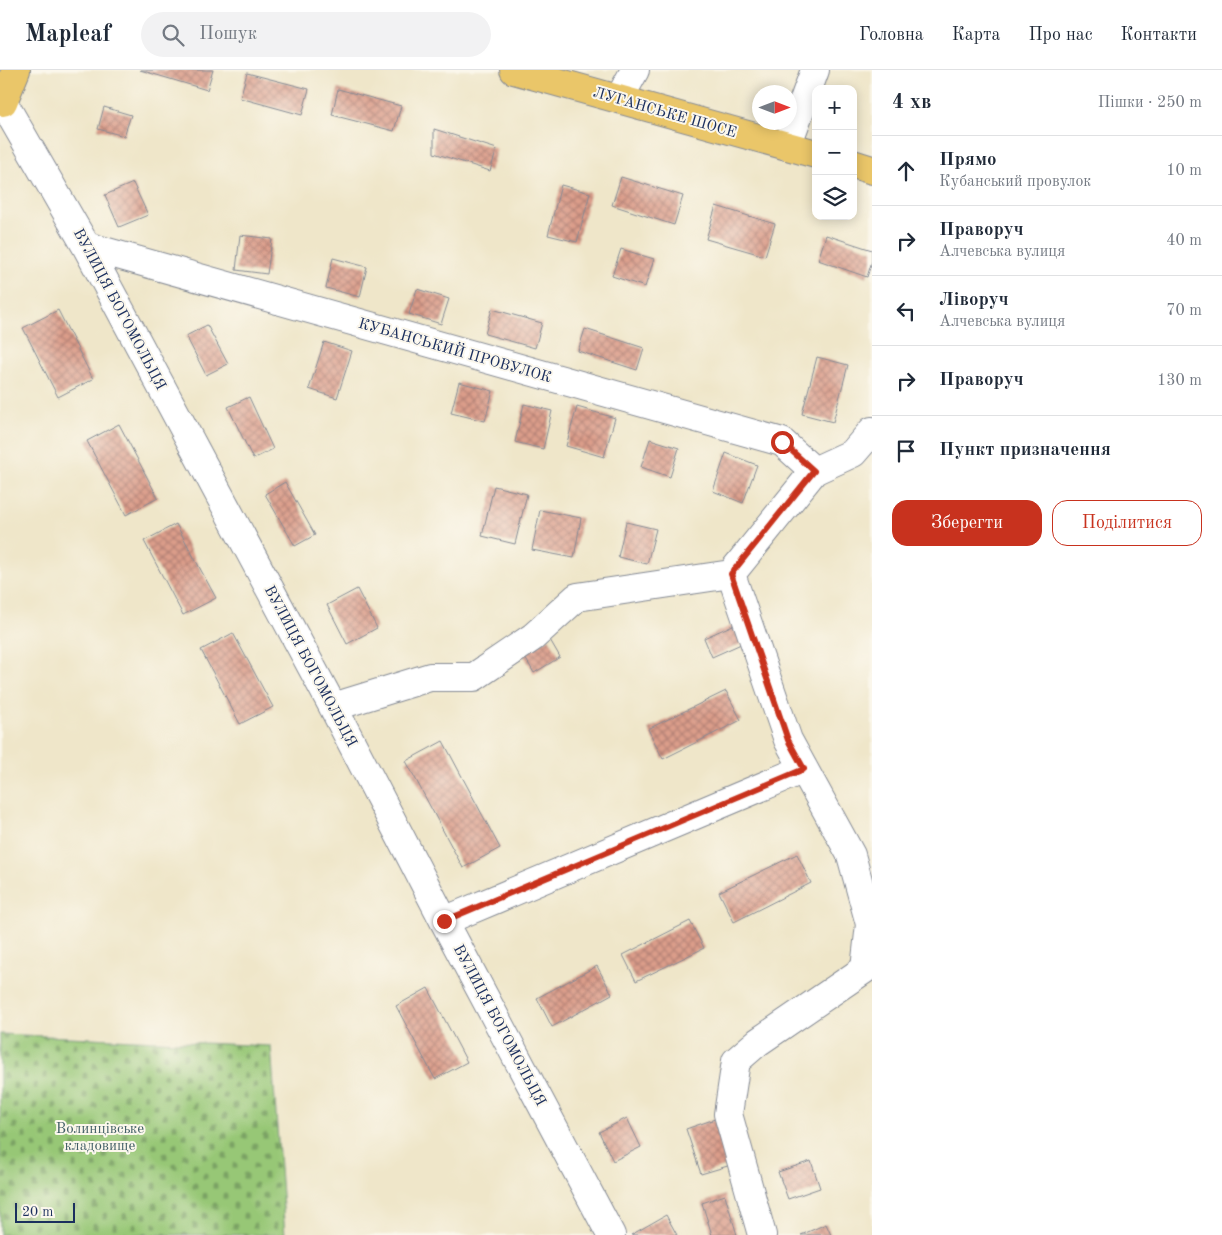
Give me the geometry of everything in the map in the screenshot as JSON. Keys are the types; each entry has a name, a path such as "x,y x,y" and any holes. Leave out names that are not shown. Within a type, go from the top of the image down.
{"main road":[{"path":"1,103 16,70"},
{"name":"ЛУГАНСЬКЕ ШОСЕ","path":"514,70 812,153"},
{"path":"857,165 872,170"}],"street":[{"path":"619,99 635,70"},
{"path":"786,146 815,70"},
{"name":"ВУЛИЦЯ БОГОМОЛЬЦЯ","path":"1,103 86,246 334,707 444,921 611,1235"},
{"name":"КУБАНСЬКИЙ ПРОВУЛОК","path":"86,246 782,442 814,471"},
{"path":"334,707 430,677 474,677 533,637 577,597 731,574 814,471 853,453 872,431"},
{"path":"731,574 788,740 851,854 870,924 865,969 758,1042 736,1061 728,1114 762,1235"},
{"path":"444,921 804,769"}],"green space":[{"name":"Волинцівське кладовище","path":"0,1034 271,1046 285,1235 0,1235"}],"building":[{"path":"140,70 213,70 207,90"},
{"path":"247,73 309,89 302,115 240,98"},
{"path":"338,89 401,106 394,131 332,115"},
{"path":"104,107 131,115 124,136 98,129"},
{"path":"434,129 497,149 490,171 434,153"},
{"path":"621,177 683,196 674,225 612,205"},
{"path":"133,183 148,215 119,227 105,195"},
{"path":"561,185 590,193 577,242 548,235"},
{"path":"716,206 775,224 765,256 706,239"},
{"path":"240,235 272,239 267,274 236,270"},
{"path":"826,235 872,250 872,261 867,277 818,260"},
{"path":"621,249 654,259 645,287 612,276"},
{"path":"333,258 367,267 360,297 326,288"},
{"path":"417,289 449,299 441,324 409,314"},
{"path":"492,309 542,323 535,348 485,334"},
{"path":"58,310 93,379 58,397 23,328"},
{"path":"207,325 228,364 206,375 186,336"},
{"path":"585,329 644,348 637,370 578,351"},
{"path":"324,342 352,351 337,398 309,389"},
{"path":"817,357 848,365 833,422 802,414"},
{"path":"459,382 493,391 485,421 451,413"},
{"path":"249,397 273,449 253,459 228,407"},
{"path":"524,404 552,411 543,449 515,442"},
{"path":"577,407 615,418 604,457 566,446"},
{"path":"119,424 158,498 126,515 87,441"},
{"path":"650,439 679,448 670,477 641,467"},
{"path":"726,453 757,465 743,503 713,491"},
{"path":"285,482 315,535 295,546 265,494"},
{"path":"494,486 527,494 515,544 482,536"},
{"path":"540,510 581,518 574,558 532,550"},
{"path":"626,522 656,529 647,564 618,557"},
{"path":"176,524 216,598 183,615 144,541"},
{"path":"357,589 377,628 347,644 327,605"},
{"path":"733,625 741,644 712,657 704,638"},
{"path":"233,633 273,707 240,724 201,650"},
{"path":"549,638 560,657 534,673 523,654"},
{"path":"726,691 741,720 663,759 648,729"},
{"path":"443,741 500,848 463,868 406,761"},
{"path":"797,854 811,883 734,922 719,892"},
{"path":"690,921 704,948 636,981 623,955"},
{"path":"597,966 612,994 552,1027 537,998"},
{"path":"428,988 467,1062 435,1079 396,1006"},
{"path":"627,1118 641,1147 613,1161 599,1132"},
{"path":"715,1119 731,1165 701,1174 686,1129"},
{"path":"811,1161 820,1188 788,1199 778,1172"},
{"path":"725,1195 737,1235 712,1235 702,1203"},
{"path":"666,1215 677,1235 631,1235"},
{"path":"826,1224 831,1235 801,1235"}],"route":[{"path":"444,921 804,769 788,740 731,574 814,471 782,442"}]}
